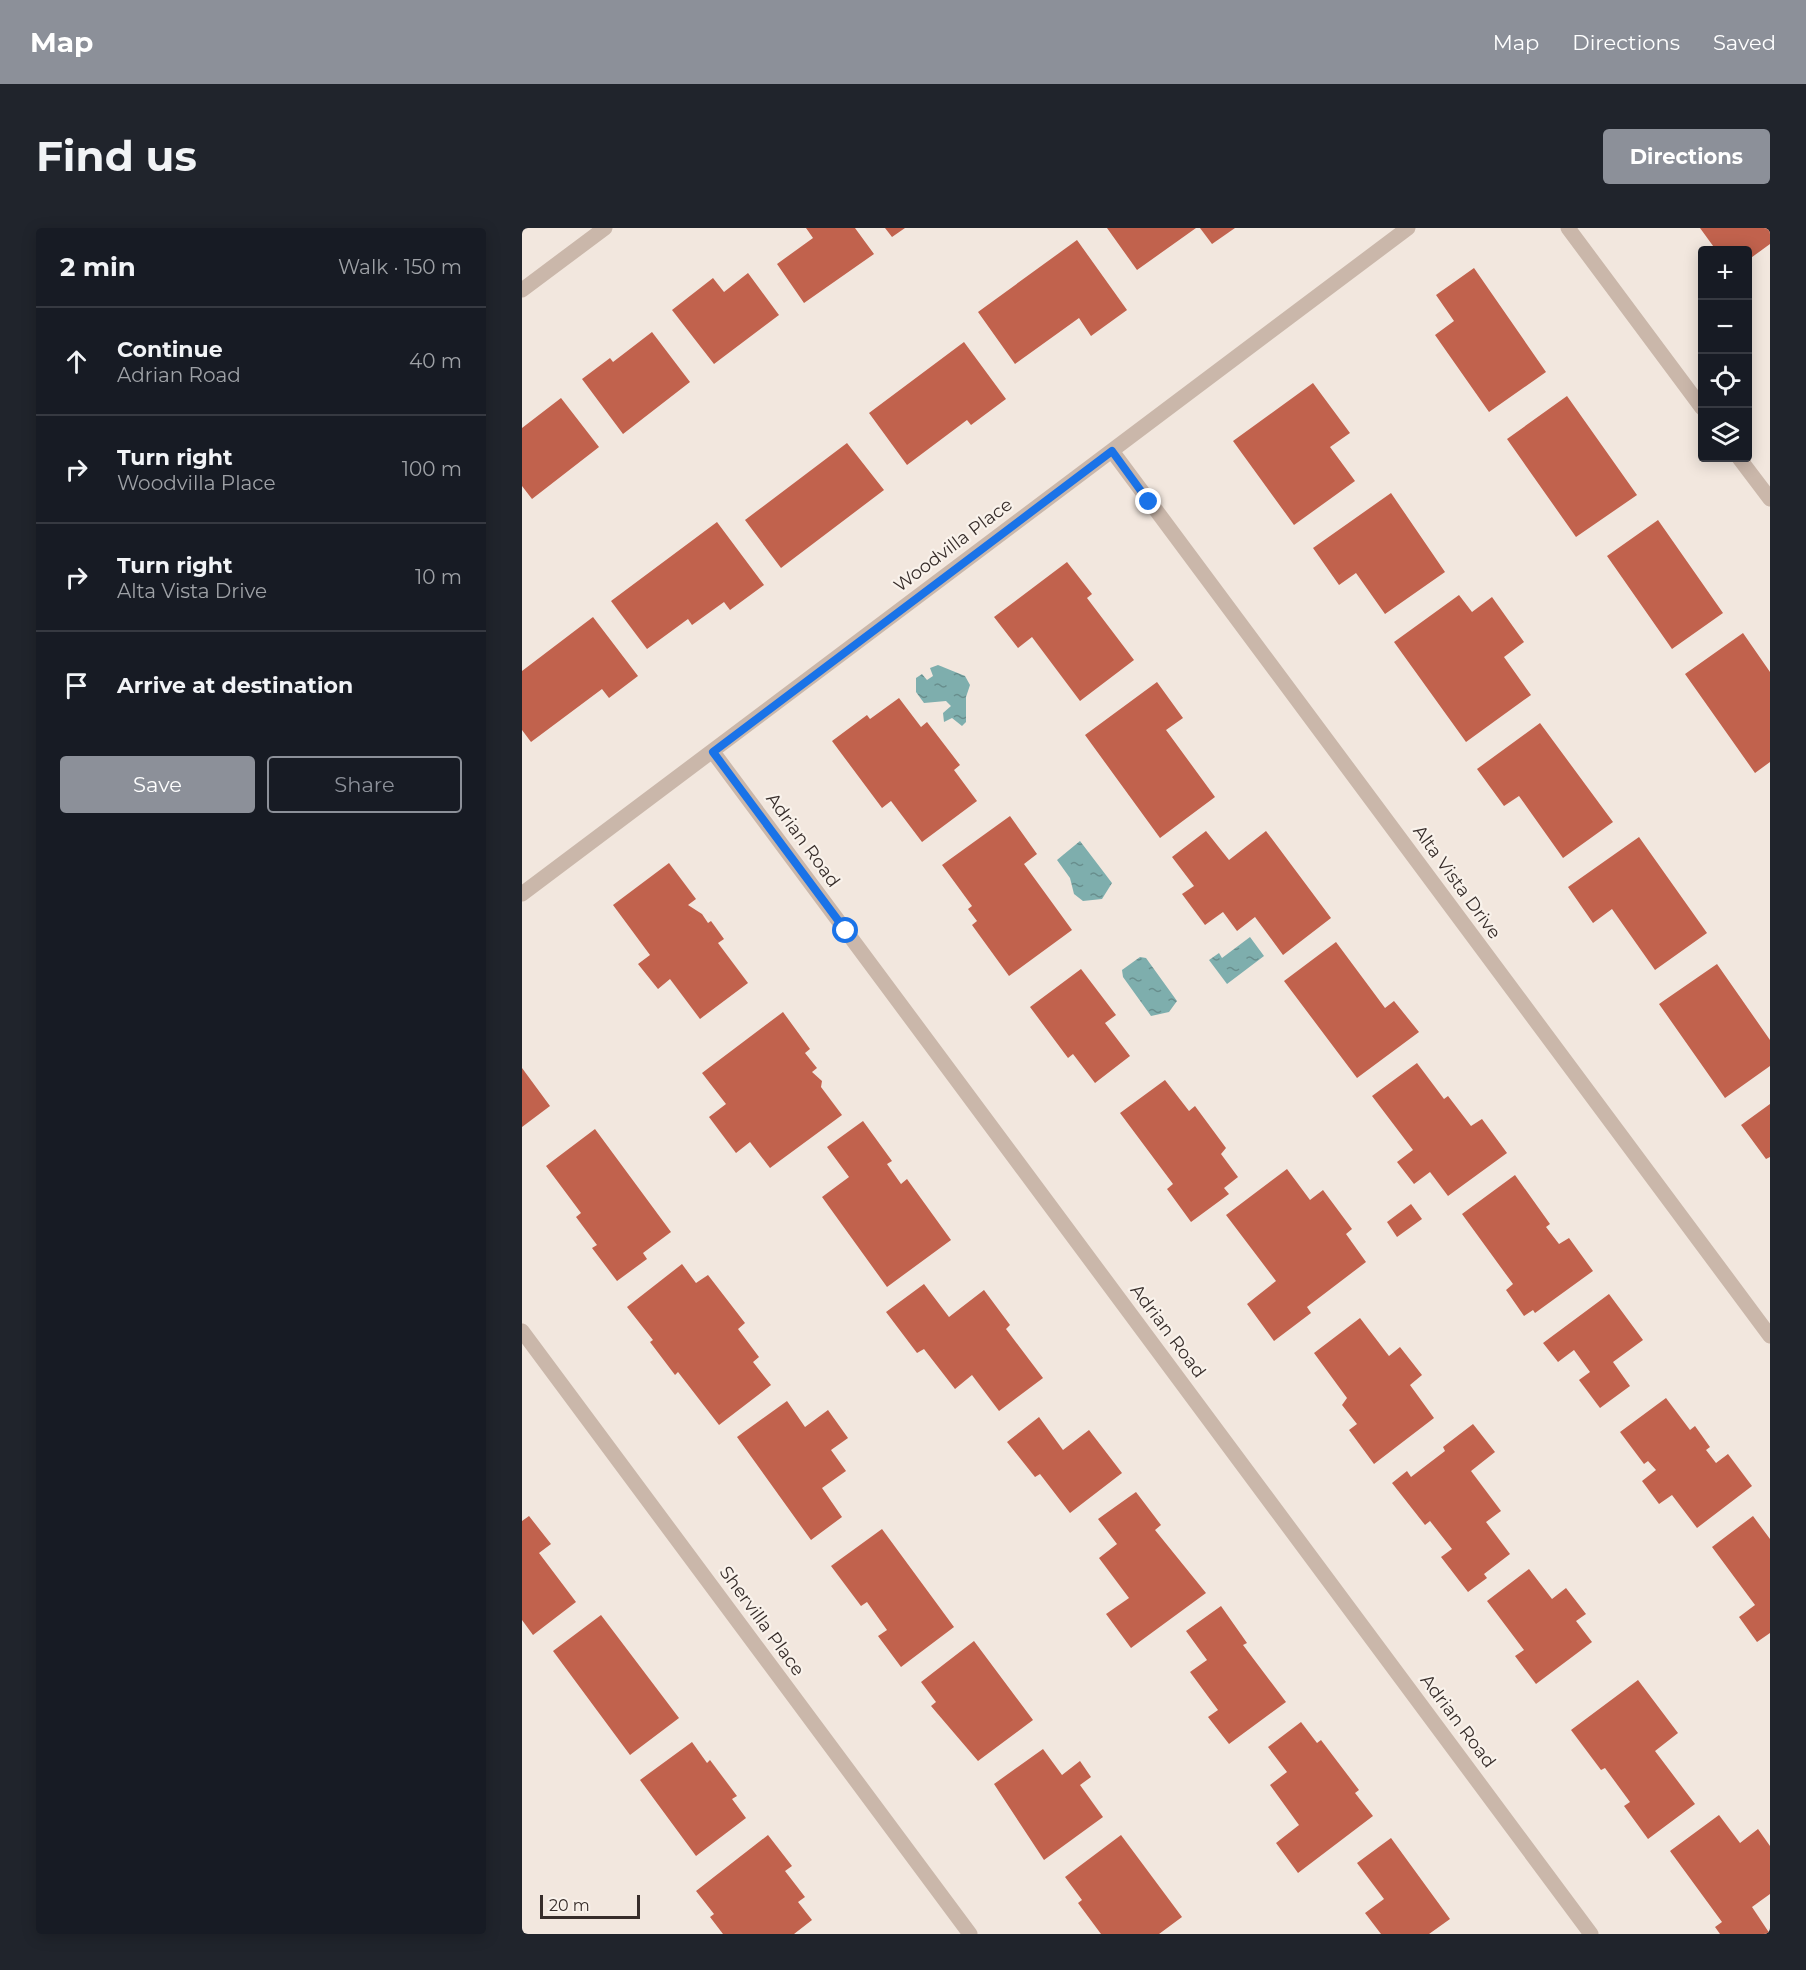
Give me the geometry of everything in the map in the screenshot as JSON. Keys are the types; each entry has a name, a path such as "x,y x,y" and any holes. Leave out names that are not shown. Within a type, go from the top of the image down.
{"street":[{"path":"522,290 605,228"},
{"name":"Woodvilla Place","path":"522,894 1408,228"},
{"path":"1568,228 1698,403"},
{"name":"Alta Vista Drive","path":"1112,451 1770,1336"},
{"path":"1742,462 1770,499"},
{"name":"Adrian Road","path":"713,752 1591,1934"},
{"name":"Shervilla Place","path":"522,1331 970,1934"}],"water":[{"path":"938,665 965,676 970,685 966,697 966,722 962,726 952,718 944,722 943,713 951,706 946,701 924,703 916,692 916,678 922,674 927,680 933,676 930,668"},
{"path":"1080,841 1112,883 1102,899 1083,901 1074,894 1070,878 1057,860"},
{"path":"1250,937 1264,956 1227,984 1209,960 1219,953 1222,958"},
{"path":"1140,957 1146,958 1177,1001 1169,1012 1151,1016 1123,977 1122,970"}],"building":[{"path":"806,228 855,228 874,254 804,303 777,264 813,238"},
{"path":"885,228 905,228 892,237"},
{"path":"1107,228 1196,228 1137,270"},
{"path":"1200,228 1235,228 1212,244"},
{"path":"1700,228 1770,228 1770,244 1752,257 1752,246 1713,246"},
{"path":"1077,240 1127,310 1091,336 1079,318 1015,364 978,312"},
{"path":"1474,268 1546,372 1489,412 1435,335 1454,321 1436,295"},
{"path":"748,273 779,315 714,364 672,310 713,278 724,292"},
{"path":"652,332 690,382 623,434 582,379 610,358 613,362"},
{"path":"964,342 1006,399 971,425 967,420 907,465 869,413"},
{"path":"1313,383 1350,433 1330,447 1355,481 1294,525 1233,441"},
{"path":"1567,396 1637,495 1576,537 1507,439"},
{"path":"561,398 599,447 532,499 522,486 522,428"},
{"path":"847,443 884,490 781,568 745,520"},
{"path":"1391,493 1445,572 1385,614 1356,573 1339,585 1313,548"},
{"path":"1658,520 1723,613 1672,649 1607,556"},
{"path":"717,522 764,585 730,610 724,602 692,625 688,619 647,649 611,601"},
{"path":"1067,562 1092,594 1087,598 1134,660 1080,701 1032,637 1018,648 994,617"},
{"path":"1459,595 1472,612 1492,597 1524,642 1504,657 1531,695 1466,742 1394,642"},
{"path":"593,617 638,676 609,698 602,689 531,742 522,730 522,671"},
{"path":"1743,633 1770,672 1770,762 1755,773 1685,674"},
{"path":"1157,682 1183,718 1166,730 1215,797 1160,838 1085,735"},
{"path":"899,698 921,727 927,722 960,765 954,770 977,801 922,842 891,801 882,808 832,741 867,715 870,719"},
{"path":"1540,723 1613,822 1563,858 1519,796 1504,806 1477,769"},
{"path":"1010,816 1037,854 1024,864 1072,930 1009,976 972,925 977,921 968,909 972,906 942,865"},
{"path":"1206,831 1229,860 1266,831 1331,918 1283,955 1255,917 1237,931 1223,912 1205,925 1182,894 1194,886 1172,857"},
{"path":"1639,837 1707,933 1655,970 1612,909 1593,923 1568,887"},
{"path":"669,863 696,899 688,905 702,914 708,923 711,921 724,939 718,943 748,983 700,1019 670,979 658,989 638,964 650,955 613,905"},
{"path":"1336,942 1385,1008 1394,1001 1419,1032 1357,1078 1284,981"},
{"path":"1717,964 1770,1040 1770,1066 1725,1098 1659,1004"},
{"path":"1081,969 1116,1015 1105,1023 1130,1056 1095,1083 1073,1054 1068,1058 1030,1007"},
{"path":"783,1012 810,1049 805,1053 817,1068 812,1072 822,1081 821,1087 842,1115 770,1168 750,1142 736,1153 709,1117 726,1104 702,1073"},
{"path":"1417,1063 1444,1099 1448,1096 1471,1126 1482,1119 1507,1153 1448,1196 1430,1172 1414,1184 1397,1162 1413,1150 1372,1096"},
{"path":"522,1068 550,1106 522,1127"},
{"path":"1165,1080 1189,1111 1195,1106 1226,1148 1221,1154 1238,1177 1224,1188 1229,1194 1191,1222 1167,1189 1173,1184 1120,1113"},
{"path":"1770,1104 1770,1157 1766,1159 1741,1125"},
{"path":"863,1121 892,1161 887,1164 901,1184 907,1179 951,1240 887,1287 822,1197 849,1177 827,1147"},
{"path":"595,1129 671,1232 643,1253 647,1259 617,1281 592,1248 597,1245 576,1217 581,1213 546,1166"},
{"path":"1287,1169 1310,1200 1323,1190 1352,1229 1346,1234 1366,1262 1307,1307 1311,1313 1274,1341 1247,1304 1276,1281 1226,1215"},
{"path":"1515,1175 1550,1224 1546,1227 1559,1244 1569,1238 1593,1271 1535,1313 1533,1310 1524,1316 1506,1290 1513,1284 1462,1214"},
{"path":"1411,1204 1422,1219 1397,1237 1387,1222"},
{"path":"682,1264 696,1283 708,1275 745,1323 738,1329 759,1357 753,1362 771,1385 719,1425 678,1372 675,1375 650,1342 653,1340 627,1307"},
{"path":"924,1284 949,1317 984,1290 1010,1325 1006,1329 1043,1378 999,1411 972,1375 955,1389 924,1349 917,1353 886,1312"},
{"path":"1609,1294 1643,1340 1613,1362 1630,1386 1600,1408 1579,1380 1590,1372 1574,1350 1558,1362 1543,1343"},
{"path":"1360,1318 1389,1356 1400,1347 1422,1375 1410,1385 1434,1418 1374,1464 1349,1430 1357,1424 1342,1405 1347,1398 1314,1353"},
{"path":"1666,1398 1690,1430 1695,1426 1710,1447 1706,1450 1716,1463 1728,1454 1752,1486 1697,1528 1672,1495 1659,1504 1642,1481 1656,1470 1648,1461 1644,1464 1620,1432"},
{"path":"787,1401 805,1427 828,1410 848,1438 831,1450 846,1471 822,1488 842,1517 811,1540 737,1437"},
{"path":"1039,1417 1063,1450 1089,1430 1122,1473 1070,1513 1040,1474 1035,1477 1007,1442"},
{"path":"1473,1424 1495,1452 1471,1471 1501,1511 1486,1522 1510,1554 1484,1574 1487,1578 1468,1592 1441,1557 1452,1549 1430,1521 1425,1525 1392,1483 1407,1471 1411,1477 1445,1451 1443,1447"},
{"path":"1136,1492 1161,1525 1155,1530 1206,1593 1131,1648 1106,1614 1129,1598 1099,1558 1117,1544 1098,1519"},
{"path":"529,1516 551,1544 539,1553 576,1602 533,1635 522,1620 522,1521"},
{"path":"1753,1516 1770,1539 1770,1633 1757,1642 1739,1617 1755,1605 1712,1547"},
{"path":"882,1529 954,1627 901,1667 878,1636 887,1630 867,1602 861,1606 831,1566"},
{"path":"1529,1569 1552,1599 1566,1588 1586,1614 1576,1621 1592,1642 1536,1684 1515,1656 1524,1650 1487,1601"},
{"path":"1221,1606 1247,1643 1243,1645 1286,1702 1229,1744 1208,1717 1218,1710 1190,1672 1207,1660 1186,1631"},
{"path":"601,1615 679,1718 630,1755 553,1651"},
{"path":"974,1641 1033,1720 978,1761 931,1706 936,1702 921,1682"},
{"path":"1638,1680 1678,1733 1655,1751 1695,1804 1648,1839 1624,1806 1630,1802 1605,1768 1601,1770 1571,1730"},
{"path":"1301,1722 1317,1743 1321,1740 1359,1790 1355,1793 1373,1816 1298,1873 1276,1843 1299,1825 1270,1785 1287,1772 1268,1747"},
{"path":"692,1742 707,1763 710,1760 737,1796 732,1799 746,1818 696,1856 640,1780"},
{"path":"1043,1749 1062,1775 1080,1761 1091,1777 1080,1785 1103,1817 1044,1860 994,1784"},
{"path":"1719,1815 1740,1843 1758,1829 1770,1846 1770,1894 1752,1907 1770,1934 1720,1934 1715,1927 1722,1922 1670,1851"},
{"path":"768,1835 792,1866 785,1871 805,1897 798,1902 812,1920 794,1934 723,1934 710,1917 714,1914 696,1891"},
{"path":"1121,1835 1182,1917 1159,1934 1101,1934 1078,1903 1082,1900 1065,1877"},
{"path":"1391,1838 1450,1919 1429,1934 1381,1934 1365,1913 1384,1899 1357,1863"}],"route":[{"path":"846,931 713,752 1112,451 1149,502"}]}
